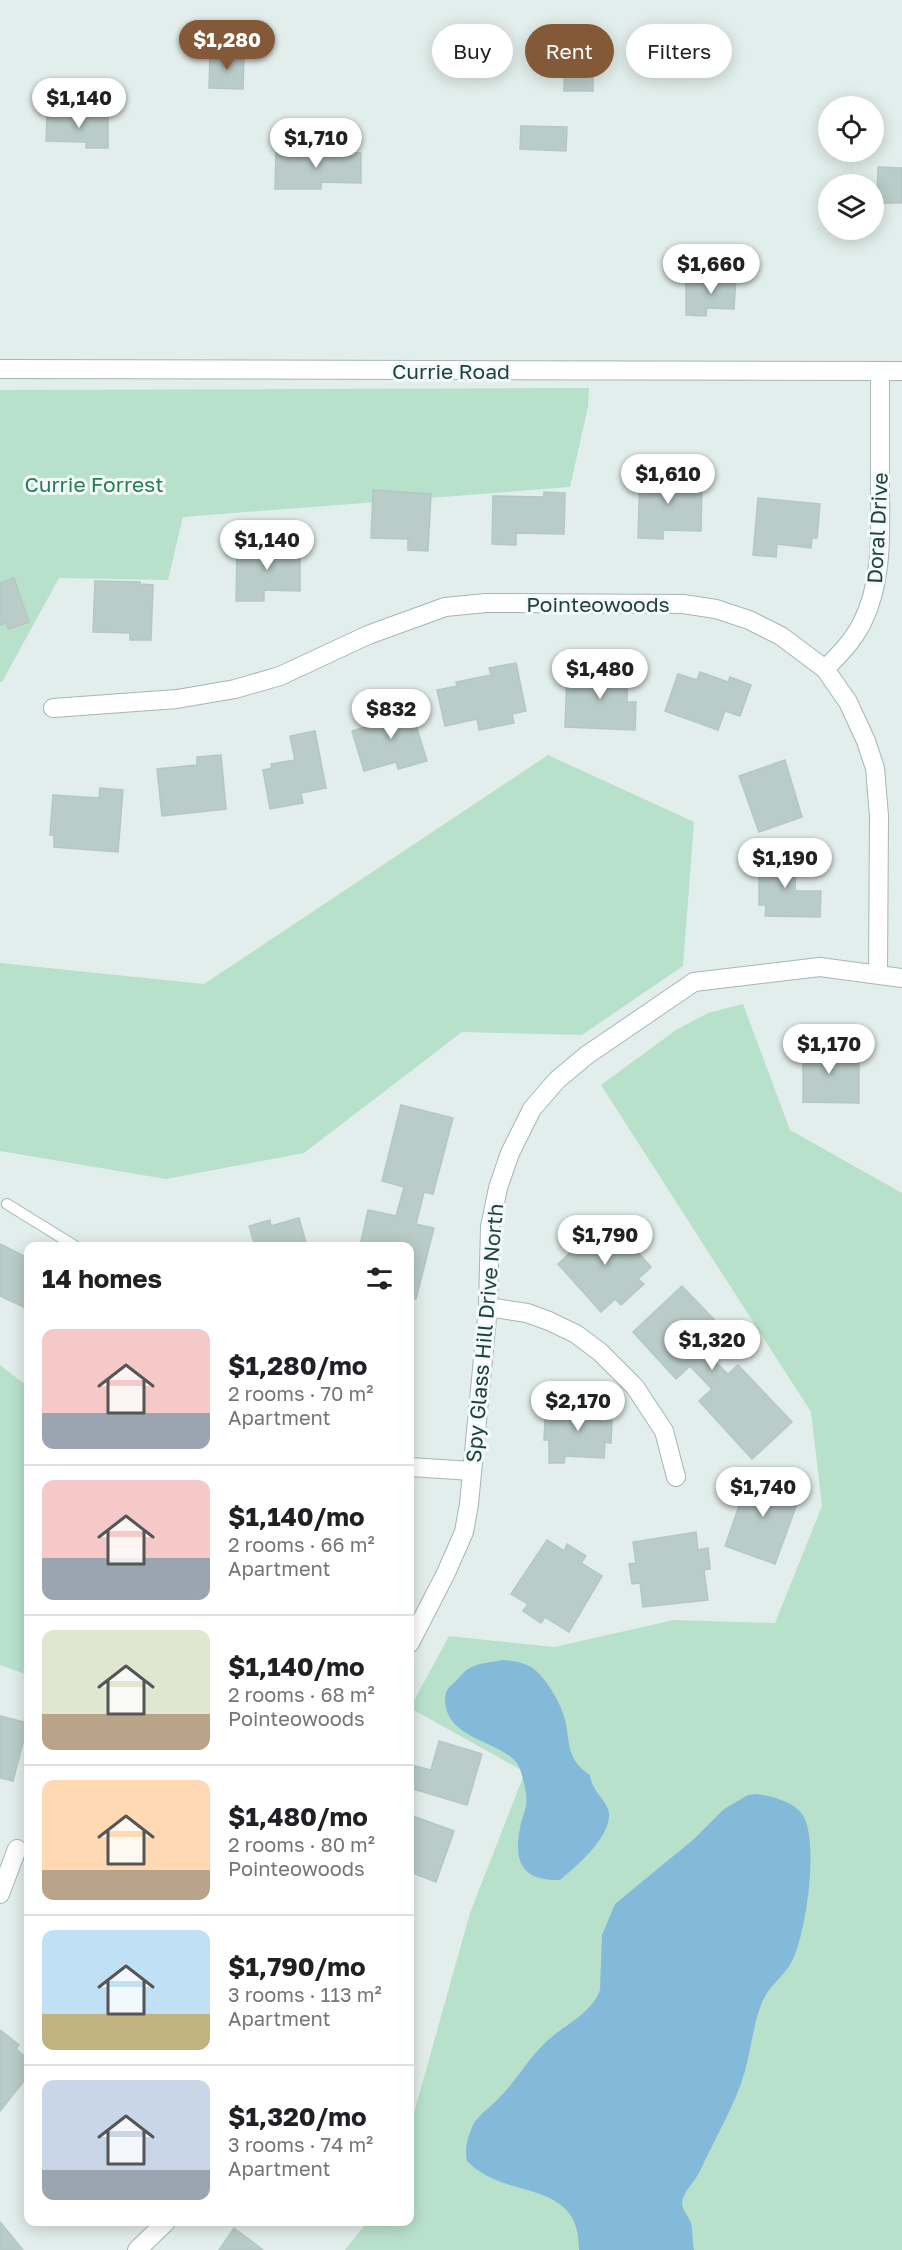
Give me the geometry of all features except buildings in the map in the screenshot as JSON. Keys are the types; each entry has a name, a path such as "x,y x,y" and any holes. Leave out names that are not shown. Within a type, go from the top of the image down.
{"street":[{"name":"Currie Road","path":"0,369 902,371"},
{"name":"Doral Drive","path":"825,669 847,647 862,624 877,578 880,539 880,371"},
{"name":"Pointeowoods","path":"53,708 177,699 235,689 280,676 407,620 445,607 486,603 683,604 716,609 749,620 781,636 825,669 848,702 875,768 879,816 878,974"},
{"name":"Spy Glass Hill Drive North","path":"414,1635 464,1532 488,1307 490,1227 498,1188 510,1153 532,1109 557,1080 587,1055 694,982 820,967 902,978"},
{"path":"488,1307 527,1313 549,1321 576,1334 600,1352 635,1387 664,1431 676,1477"},
{"path":"414,1467 472,1471"},
{"path":"0,1894 15,1849"},
{"path":"137,2250 162,2226"}],"lane":[{"path":"7,1204 69,1242"}],"green space":[{"name":"Currie Forrest","path":"589,388 588,407 570,487 183,517 168,580 59,578 0,682 0,390"},
{"path":"548,755 694,822 683,966 582,1035 462,1032 304,1153 166,1179 0,1151 0,963 204,984"},
{"path":"743,1004 790,1130 902,1193 902,2250 345,2250 364,2226 414,2226 414,2113 470,1913 525,1772 414,1710 414,1701 449,1636 554,1647 674,1620 775,1623 822,1506 811,1412 601,1085 676,1030 708,1013"},
{"path":"0,1365 24,1384 24,1674 0,1665"}],"water":[{"path":"503,1660 531,1667 550,1688 563,1713 572,1755 581,1768 590,1775 591,1781 608,1808 608,1822 599,1841 584,1859 560,1880 537,1877 529,1873 520,1860 518,1840 526,1797 520,1769 514,1760 504,1752 467,1734 448,1715 446,1693 463,1673 476,1665"},
{"path":"757,1794 788,1803 802,1814 810,1843 806,1909 792,1961 767,1993 761,2005 745,2071 736,2097 700,2171 683,2198 683,2208 691,2223 694,2250 579,2250 576,2227 567,2211 554,2201 483,2174 467,2161 466,2147 471,2129 546,2042 592,2004 600,1990 602,1935 615,1904 694,1839 724,1809 748,1795"}]}
